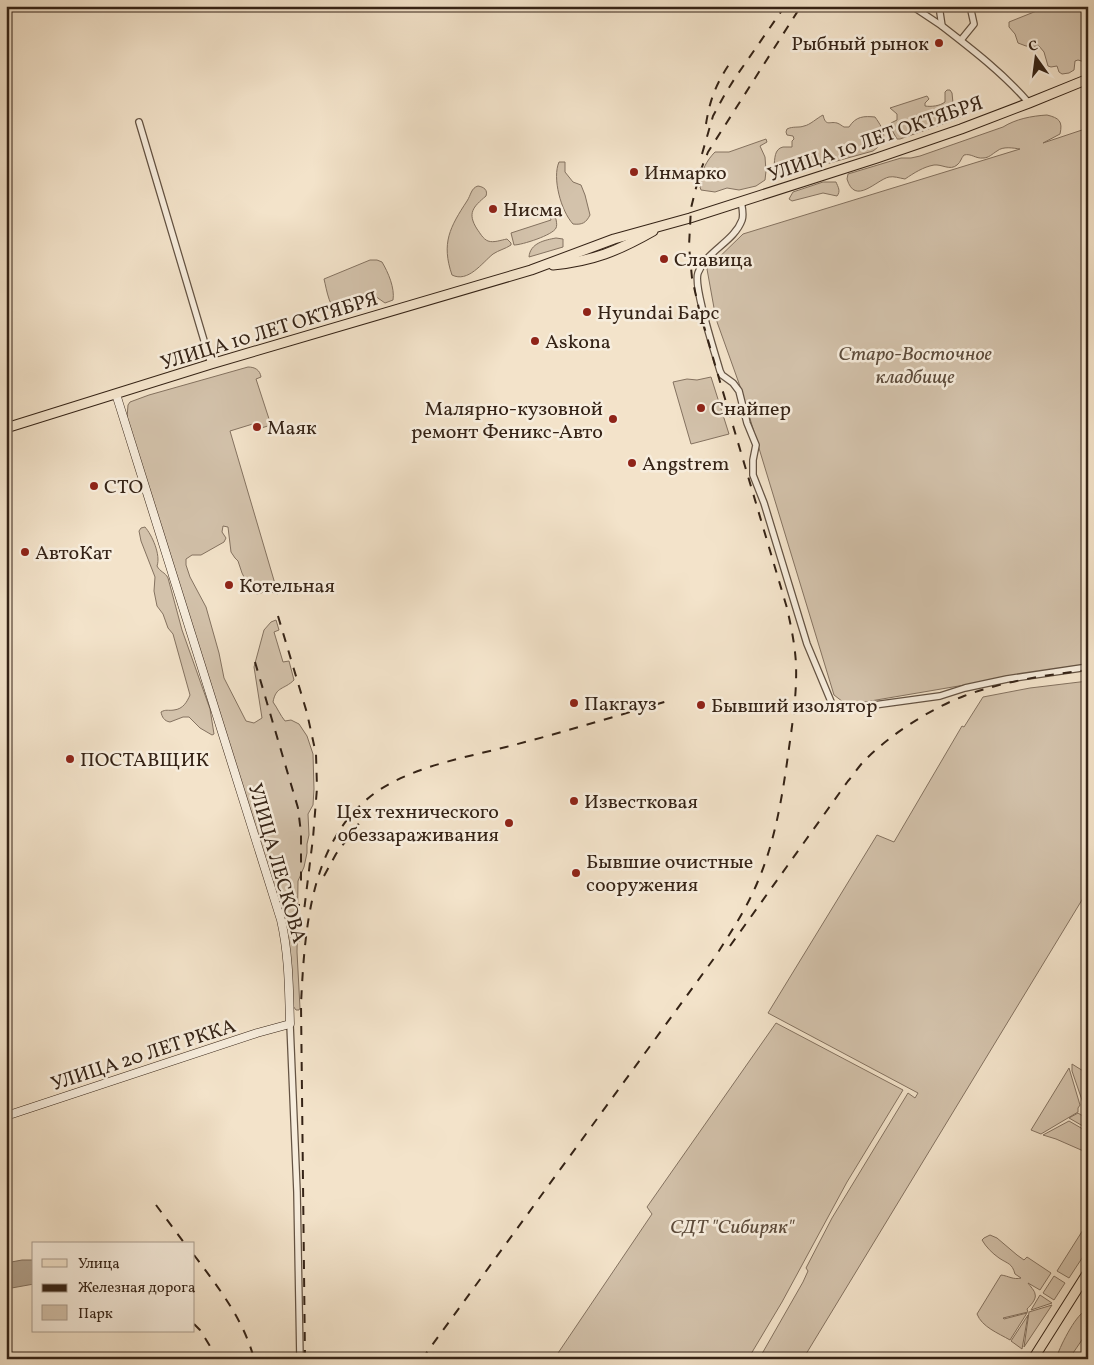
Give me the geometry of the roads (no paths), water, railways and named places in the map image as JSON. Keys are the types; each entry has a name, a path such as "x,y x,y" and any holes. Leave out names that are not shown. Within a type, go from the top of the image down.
{"main road":[{"name":"УЛИЦА 10 ЛЕТ ОКТЯБРЯ","path":"6,428 211,364 543,266 573,263 600,257 629,245 670,223 961,130 1088,79"},
{"name":"УЛИЦА ЛЕСКОВА","path":"116,394 281,920 288,954 290,1024"},
{"name":"УЛИЦА 20 ЛЕТ РККА","path":"6,1116 247,1036 290,1024"},
{"path":"1032,1359 1088,1272"}],"street":[{"path":"912,6 961,40 1014,86 1029,103"},
{"path":"939,6 942,26"},
{"path":"961,40 974,24 970,6"},
{"path":"139,122 211,364"},
{"path":"741,201 743,219 733,234 701,268 698,274 698,291 720,371 722,375 736,386 741,396 747,423 756,445 753,460 754,475 807,644 832,704 836,708 845,709 940,696 965,688 1007,679 1088,667"},
{"name":"УЛИЦА ЛЕСКОВА","path":"290,1024 297,1192 300,1359"}],"railway":[{"path":"702,154 713,116 725,94 785,6"},
{"path":"422,1359 715,957 749,901 770,849 781,798 792,727 796,685 795,650 787,608 699,309 692,278 689,246 691,208 700,172 708,152 801,6"},
{"path":"706,124 714,92 730,63"},
{"path":"278,616 307,713 316,754 317,788 304,911"},
{"path":"255,662 298,808 301,833 301,882"},
{"path":"730,946 848,781 875,750 925,715 964,696 1010,682 1088,670"},
{"path":"305,1359 301,1004 310,910 328,850 344,824 364,802 391,783 405,776 447,762 547,736 671,700"},
{"path":"324,876 336,854 372,806"},
{"path":"299,904 299,942"},
{"path":"156,1205 184,1242"},
{"path":"195,1256 237,1317 250,1345 254,1359"},
{"path":"195,1325 218,1359"}],"place":[{"name":"Рыбный рынок","path":"939,43"},
{"name":"Инмарко","path":"634,172"},
{"name":"Нисма","path":"493,209"},
{"name":"Славица","path":"664,259"},
{"name":"Hyundai Барс","path":"587,312"},
{"name":"Askona","path":"535,341"},
{"name":"Снайпер","path":"701,408"},
{"name":"Малярно-кузовной ремонт Феникс-Авто","path":"613,419"},
{"name":"Маяк","path":"257,427"},
{"name":"Angstrem","path":"632,463"},
{"name":"СТО","path":"94,486"},
{"name":"АвтоКат","path":"25,552"},
{"name":"Котельная","path":"229,585"},
{"name":"Пакгауз","path":"574,703"},
{"name":"Бывший изолятор","path":"701,705"},
{"name":"ПОСТАВЩИК","path":"70,759"},
{"name":"Известковая","path":"574,801"},
{"name":"Цех технического обеззараживания","path":"509,823"},
{"name":"Бывшие очистные сооружения","path":"576,873"}],"park label":[{"name":"Старо-Восточное кладбище","path":"915,364"},
{"name":"СДТ \"Сибиряк\"","path":"732,1226"}]}
